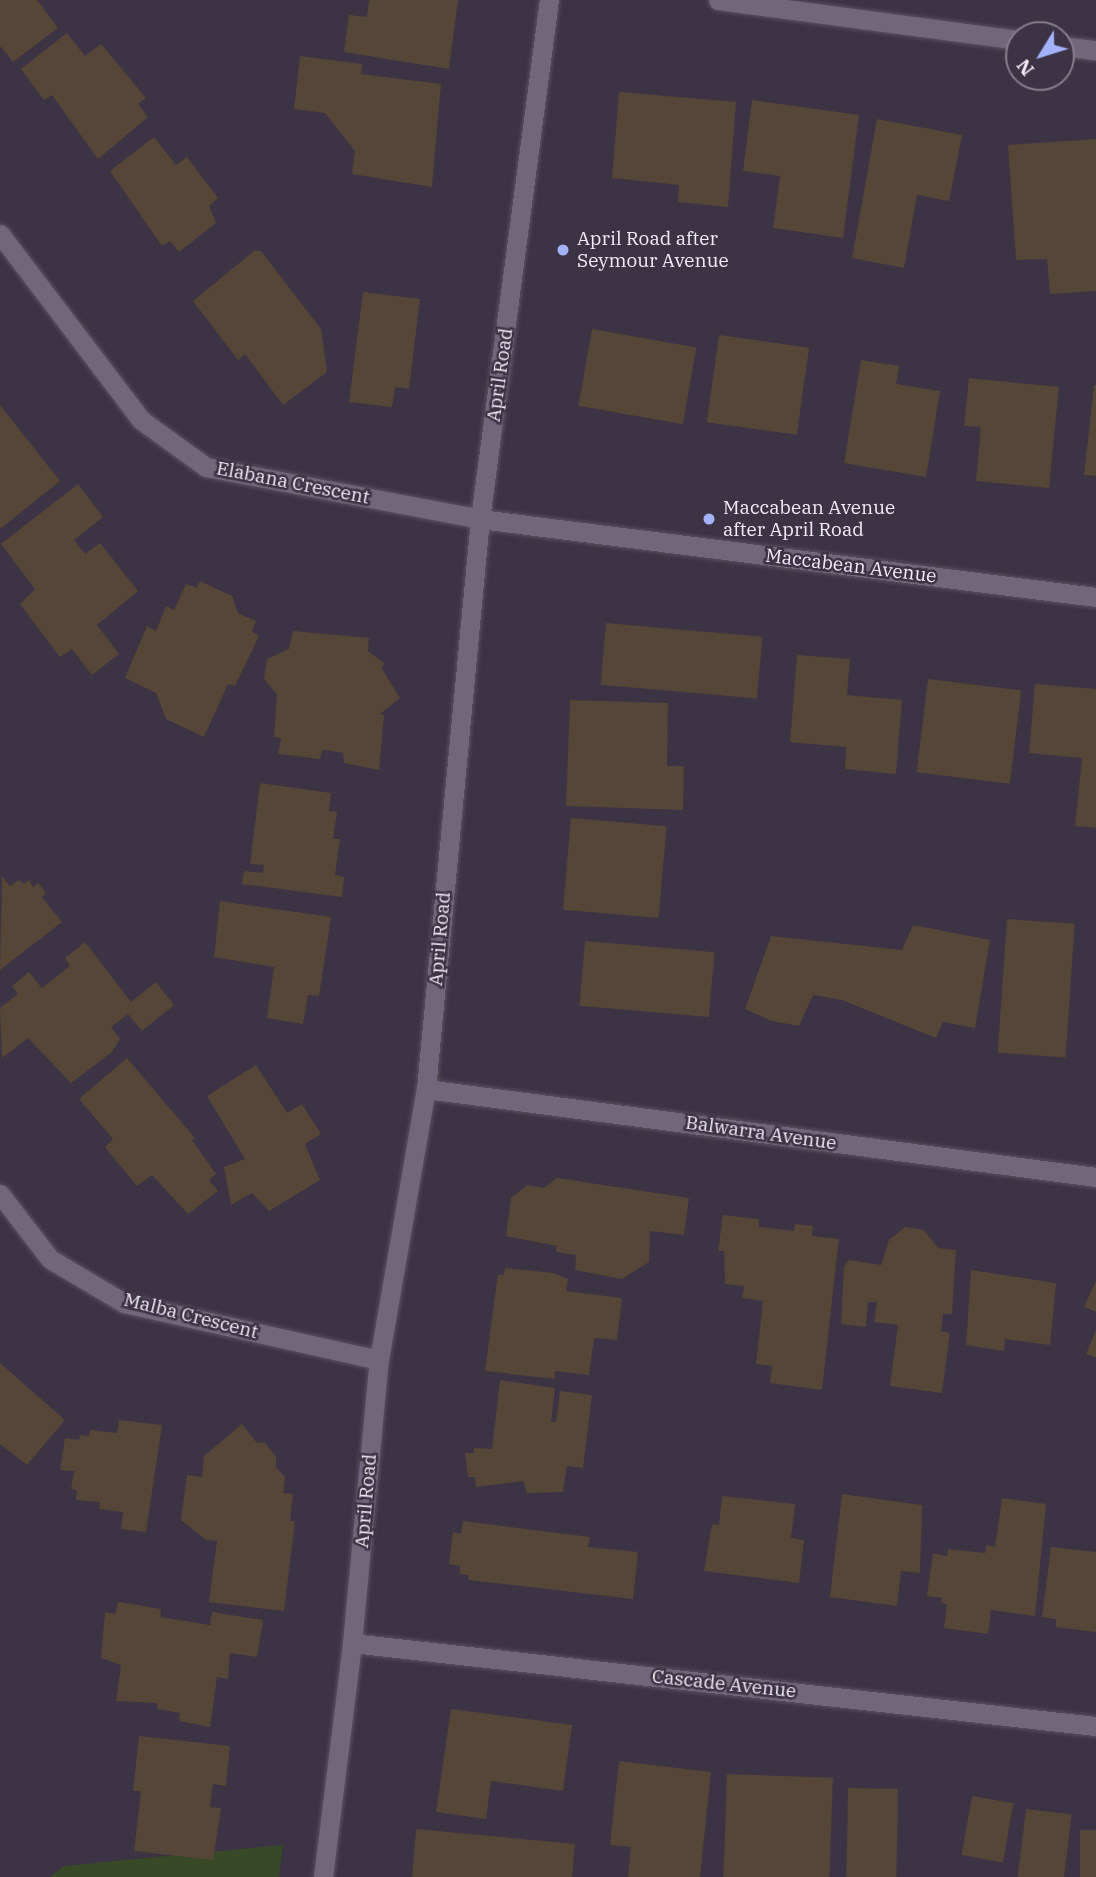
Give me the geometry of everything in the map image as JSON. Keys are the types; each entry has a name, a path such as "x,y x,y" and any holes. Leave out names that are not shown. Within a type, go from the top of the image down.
{"street":[{"name":"April Road","path":"323,1877 352,1643 379,1360 426,1088 481,519 550,0"},
{"path":"718,0 1005,38"},
{"path":"1075,48 1096,50"},
{"name":"Elabana Crescent","path":"0,234 141,420 206,467 481,519"},
{"name":"Maccabean Avenue","path":"481,519 1096,597"},
{"name":"Balwarra Avenue","path":"426,1088 1096,1177"},
{"name":"Malba Crescent","path":"0,1194 50,1259 124,1303 379,1360"},
{"name":"Cascade Avenue","path":"352,1643 1096,1726"}],"green space":[{"path":"283,1845 279,1877 50,1877 64,1866"}],"building":[{"path":"0,0 37,0 58,28 13,62 0,46"},
{"path":"369,0 458,0 449,69 344,52 349,15 367,17"},
{"path":"67,33 85,56 101,44 146,98 138,104 148,117 98,159 52,95 44,100 21,69"},
{"path":"300,56 362,64 361,74 441,84 432,187 352,174 355,151 325,113 294,109"},
{"path":"619,92 736,102 728,207 678,202 679,185 612,178"},
{"path":"752,100 859,115 843,238 773,228 780,176 743,171"},
{"path":"877,119 962,135 949,201 917,195 904,268 852,258"},
{"path":"154,137 176,165 187,157 218,198 209,206 216,223 179,252 170,241 162,246 110,171"},
{"path":"1096,139 1096,291 1050,294 1047,259 1016,260 1008,145"},
{"path":"254,251 261,251 321,329 327,372 283,405 245,354 238,360 193,301"},
{"path":"363,292 420,299 409,389 395,387 392,407 349,402"},
{"path":"592,329 696,347 683,424 578,406"},
{"path":"719,335 809,348 797,435 707,422"},
{"path":"861,360 899,366 896,384 940,391 926,477 844,463"},
{"path":"969,378 1059,387 1049,488 976,481 981,427 964,426"},
{"path":"1096,385 1096,476 1084,475"},
{"path":"0,405 60,481 0,529"},
{"path":"78,484 103,517 74,540 85,554 100,543 138,591 97,625 119,654 92,675 72,649 60,657 20,604 35,589 1,544"},
{"path":"200,581 232,596 238,613 256,621 252,632 259,636 235,686 228,684 204,737 166,719 156,693 125,678 147,626 156,631 166,606 174,610 186,584 197,588"},
{"path":"606,623 762,637 757,698 601,685"},
{"path":"293,631 369,638 368,651 384,663 382,669 400,698 380,714 384,715 379,770 344,763 343,753 332,751 322,750 320,759 278,754 281,738 274,737 277,694 264,679 267,659 289,649"},
{"path":"797,655 850,659 847,695 902,700 896,774 845,769 846,747 790,742"},
{"path":"928,679 1021,690 1010,784 917,772"},
{"path":"1035,684 1096,689 1096,828 1075,826 1082,758 1029,753"},
{"path":"570,700 668,703 667,766 684,766 683,810 566,806"},
{"path":"260,783 331,793 329,811 337,812 333,839 340,839 335,875 344,877 342,897 242,884 244,871 263,873 264,865 250,864"},
{"path":"571,818 667,826 659,918 563,910"},
{"path":"2,876 10,886 19,880 24,884 29,880 33,887 38,883 46,893 42,897 62,922 0,970"},
{"path":"220,901 331,917 319,996 308,995 303,1024 267,1018 274,967 214,957"},
{"path":"1007,919 1075,924 1065,1057 998,1053"},
{"path":"913,925 990,940 975,1028 943,1022 936,1038 842,1000 813,995 799,1026 772,1021 745,1009 771,936 902,950"},
{"path":"585,941 715,952 709,1017 579,1006"},
{"path":"85,942 131,1002 156,982 174,1005 142,1031 128,1014 111,1027 120,1039 112,1052 71,1083 28,1038 2,1058 0,1008 18,994 12,986 29,972 42,988 70,966 65,958"},
{"path":"127,1058 195,1138 192,1140 216,1174 209,1180 218,1191 188,1214 152,1175 137,1186 105,1147 113,1139 79,1099"},
{"path":"256,1065 287,1113 302,1104 321,1134 305,1144 320,1180 269,1211 252,1193 231,1205 224,1167 245,1159 207,1096"},
{"path":"557,1178 689,1198 684,1235 650,1231 649,1262 622,1279 575,1270 576,1255 556,1252 557,1246 506,1236 511,1198 527,1185 544,1188"},
{"path":"723,1215 759,1219 759,1227 794,1231 795,1224 813,1226 812,1236 839,1239 822,1390 770,1383 772,1366 756,1364 763,1301 742,1298 744,1286 725,1284 724,1251 718,1251"},
{"path":"905,1227 924,1230 938,1248 956,1250 952,1314 943,1314 941,1331 950,1333 942,1393 890,1386 898,1325 874,1322 877,1302 868,1302 866,1327 841,1324 844,1267 849,1260 881,1265 889,1240"},
{"path":"505,1268 553,1273 568,1279 566,1291 622,1298 617,1340 594,1338 589,1375 555,1371 555,1379 485,1371 498,1274 504,1275"},
{"path":"971,1270 1056,1283 1050,1345 1005,1339 1004,1351 966,1345"},
{"path":"1096,1281 1096,1312 1084,1307"},
{"path":"1096,1330 1096,1358 1086,1354"},
{"path":"0,1363 65,1420 27,1465 0,1444"},
{"path":"500,1380 555,1388 551,1422 556,1422 560,1391 592,1395 583,1468 567,1466 563,1492 527,1493 523,1481 476,1487 475,1477 468,1477 465,1453 474,1453 474,1448 492,1449"},
{"path":"119,1420 162,1425 146,1532 121,1529 123,1512 99,1509 100,1502 76,1500 77,1490 71,1489 74,1471 60,1470 65,1438 79,1440 80,1435 89,1436 90,1430 117,1433"},
{"path":"242,1424 256,1442 265,1443 276,1457 276,1467 285,1477 283,1493 293,1494 290,1521 295,1521 284,1611 209,1602 217,1541 206,1540 181,1520 187,1475 202,1477 204,1456"},
{"path":"842,1494 922,1505 920,1573 901,1571 897,1606 830,1597"},
{"path":"722,1496 795,1504 791,1538 804,1540 799,1583 704,1571 712,1524 719,1525"},
{"path":"1002,1498 1046,1504 1035,1616 991,1610 988,1634 944,1628 947,1604 941,1603 942,1598 927,1596 933,1553 947,1556 948,1549 985,1553 986,1545 995,1547"},
{"path":"463,1521 590,1537 588,1547 638,1552 633,1599 469,1580 468,1575 460,1574 460,1566 449,1564 453,1532 461,1534"},
{"path":"1051,1547 1096,1552 1096,1632 1056,1627 1056,1619 1042,1617"},
{"path":"118,1602 161,1609 160,1617 210,1625 212,1612 263,1620 257,1657 230,1653 228,1679 217,1677 210,1727 179,1721 180,1713 157,1709 157,1703 116,1701 121,1665 101,1658 105,1612 115,1614"},
{"path":"451,1709 572,1725 563,1791 491,1781 486,1819 436,1812"},
{"path":"139,1736 230,1746 226,1786 213,1784 210,1807 221,1808 213,1860 134,1851 141,1791 133,1791"},
{"path":"619,1761 711,1772 700,1877 628,1877 631,1847 610,1845"},
{"path":"727,1774 833,1778 829,1877 723,1877"},
{"path":"848,1788 898,1789 896,1877 846,1877"},
{"path":"972,1796 1013,1803 1003,1862 962,1855"},
{"path":"1026,1809 1072,1815 1064,1877 1018,1876"},
{"path":"416,1829 575,1844 572,1877 412,1877"},
{"path":"1080,1830 1096,1830 1096,1877 1080,1877"}],"place":[{"name":"April Road after Seymour Avenue","path":"563,250"},
{"name":"Maccabean Avenue after April Road","path":"709,519"}]}
